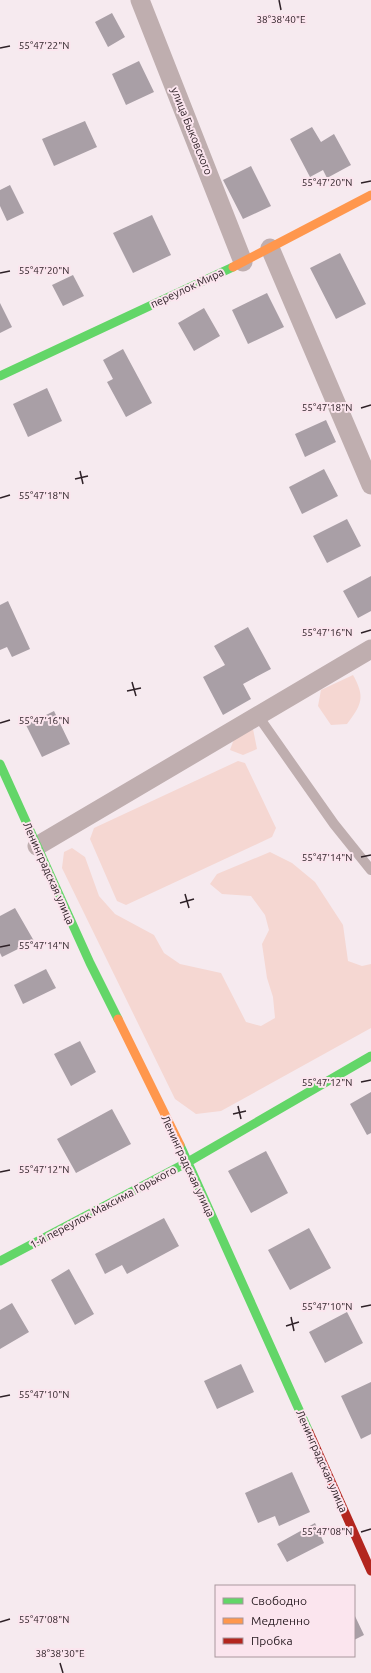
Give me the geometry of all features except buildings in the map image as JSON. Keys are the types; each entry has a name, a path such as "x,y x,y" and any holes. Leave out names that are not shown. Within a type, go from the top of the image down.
{"street":[{"name":"улица Быковского","path":"140,0 243,262"},
{"name":"переулок Мира","path":"0,376 243,262 371,195"},
{"path":"270,248 371,485"},
{"path":"37,846 371,649"},
{"name":"Ленинградская улица","path":"0,764 90,963 188,1162 371,1570"},
{"name":"1-й переулок Максима Горького","path":"0,1261 188,1162 371,1056"}],"lane":[{"path":"258,716 334,824 371,870"}],"shaded area":[{"path":"353,675 360,690 361,696 356,712 347,724 331,725 318,706 321,690"},
{"path":"253,729 257,749 243,755 230,750 234,739"},
{"path":"238,761 245,763 276,828 272,837 126,905 117,901 90,839 94,828"},
{"path":"72,848 85,857 99,896 115,914 154,935 164,953 180,964 221,973 246,1022 261,1026 275,1018 273,997 267,978 262,944 269,930 265,915 251,896 222,894 210,884 217,874 270,852 292,863 315,882 343,925 348,961 362,966 371,964 371,1028 221,1111 196,1114 175,1099 62,868 64,852"}],"traffic: fast":[{"path":"0,376 233,267"},
{"path":"0,764 90,963 118,1019"},
{"path":"0,1261 188,1162 371,1056"},
{"path":"180,1145 309,1432"}],"traffic: slow":[{"path":"233,267 371,195"},
{"path":"118,1019 180,1145"}],"traffic: jam":[{"path":"309,1432 371,1571"}]}
